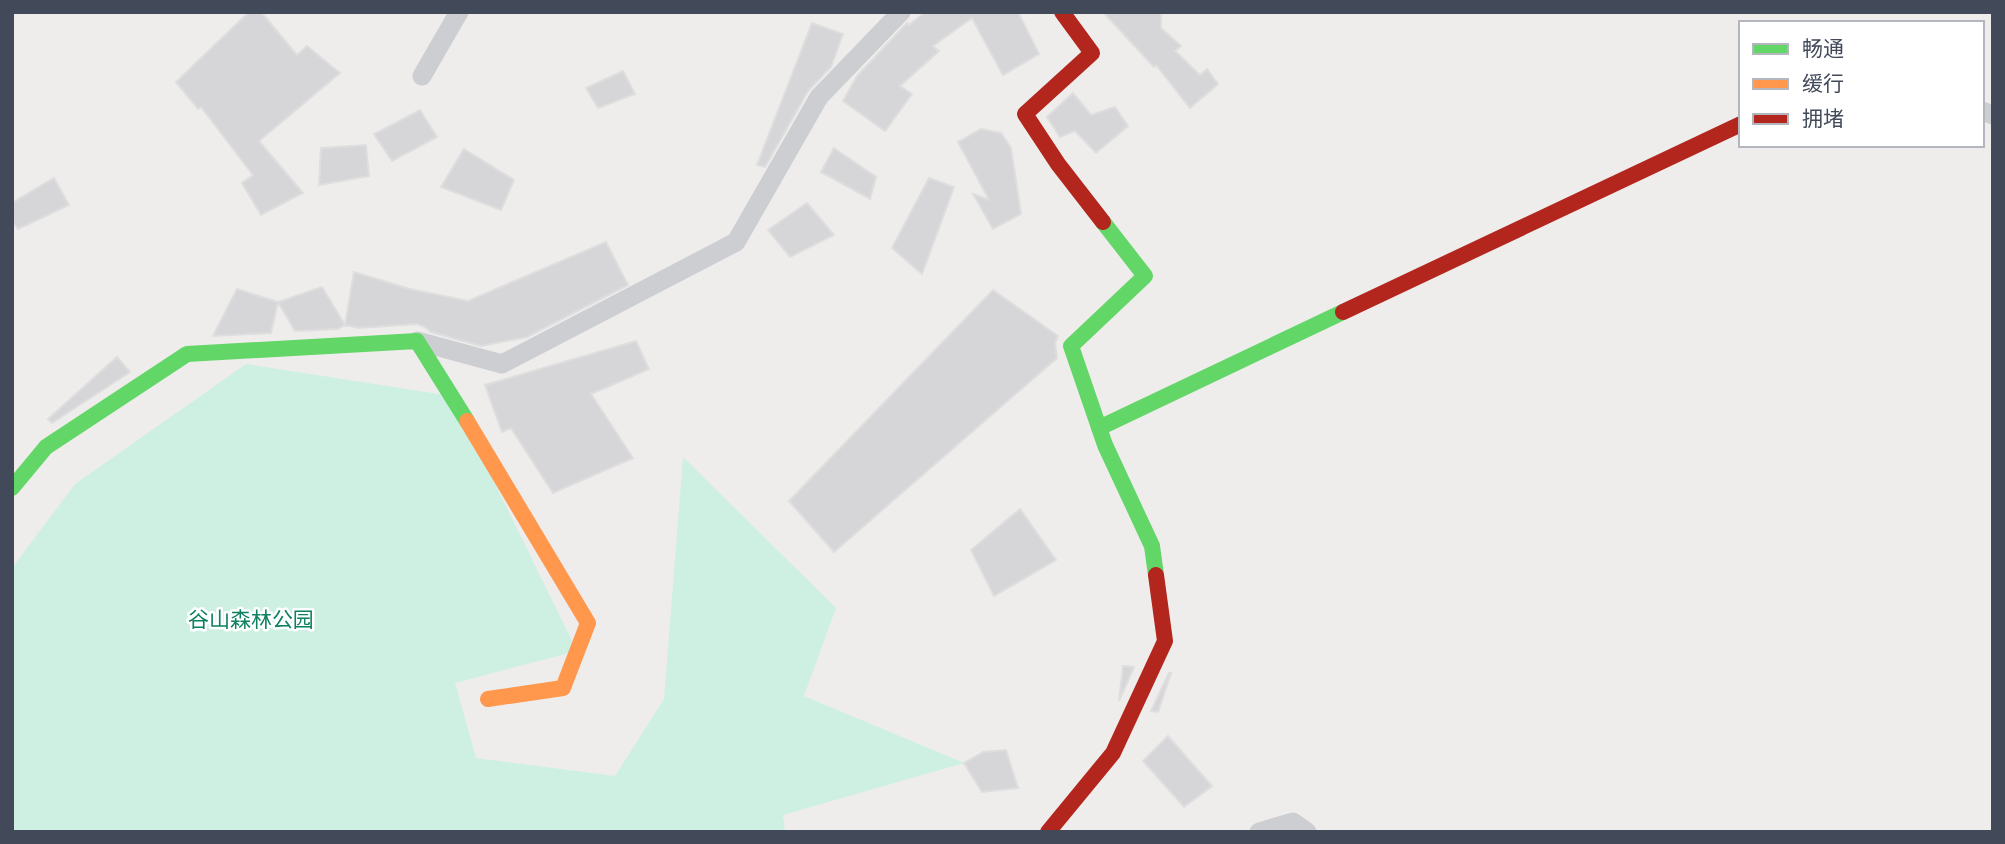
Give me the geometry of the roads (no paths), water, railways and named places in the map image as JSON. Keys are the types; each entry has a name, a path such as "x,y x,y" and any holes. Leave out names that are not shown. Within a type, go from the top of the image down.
{"street":[{"path":"422,76 459,12"},
{"path":"12,488 46,447 187,354 417,341 502,364 736,242 819,97 901,12"},
{"path":"1051,831 1113,753 1165,641 1152,546 1099,428 1071,346 1145,276 1058,164 1025,114 1092,53 1062,12"},
{"path":"1099,428 1739,125"},
{"path":"417,341 588,623 562,688 488,699"},
{"path":"1259,832 1293,822 1307,832"}],"park label":[{"name":"谷山森林公园","path":"251,619"}]}
